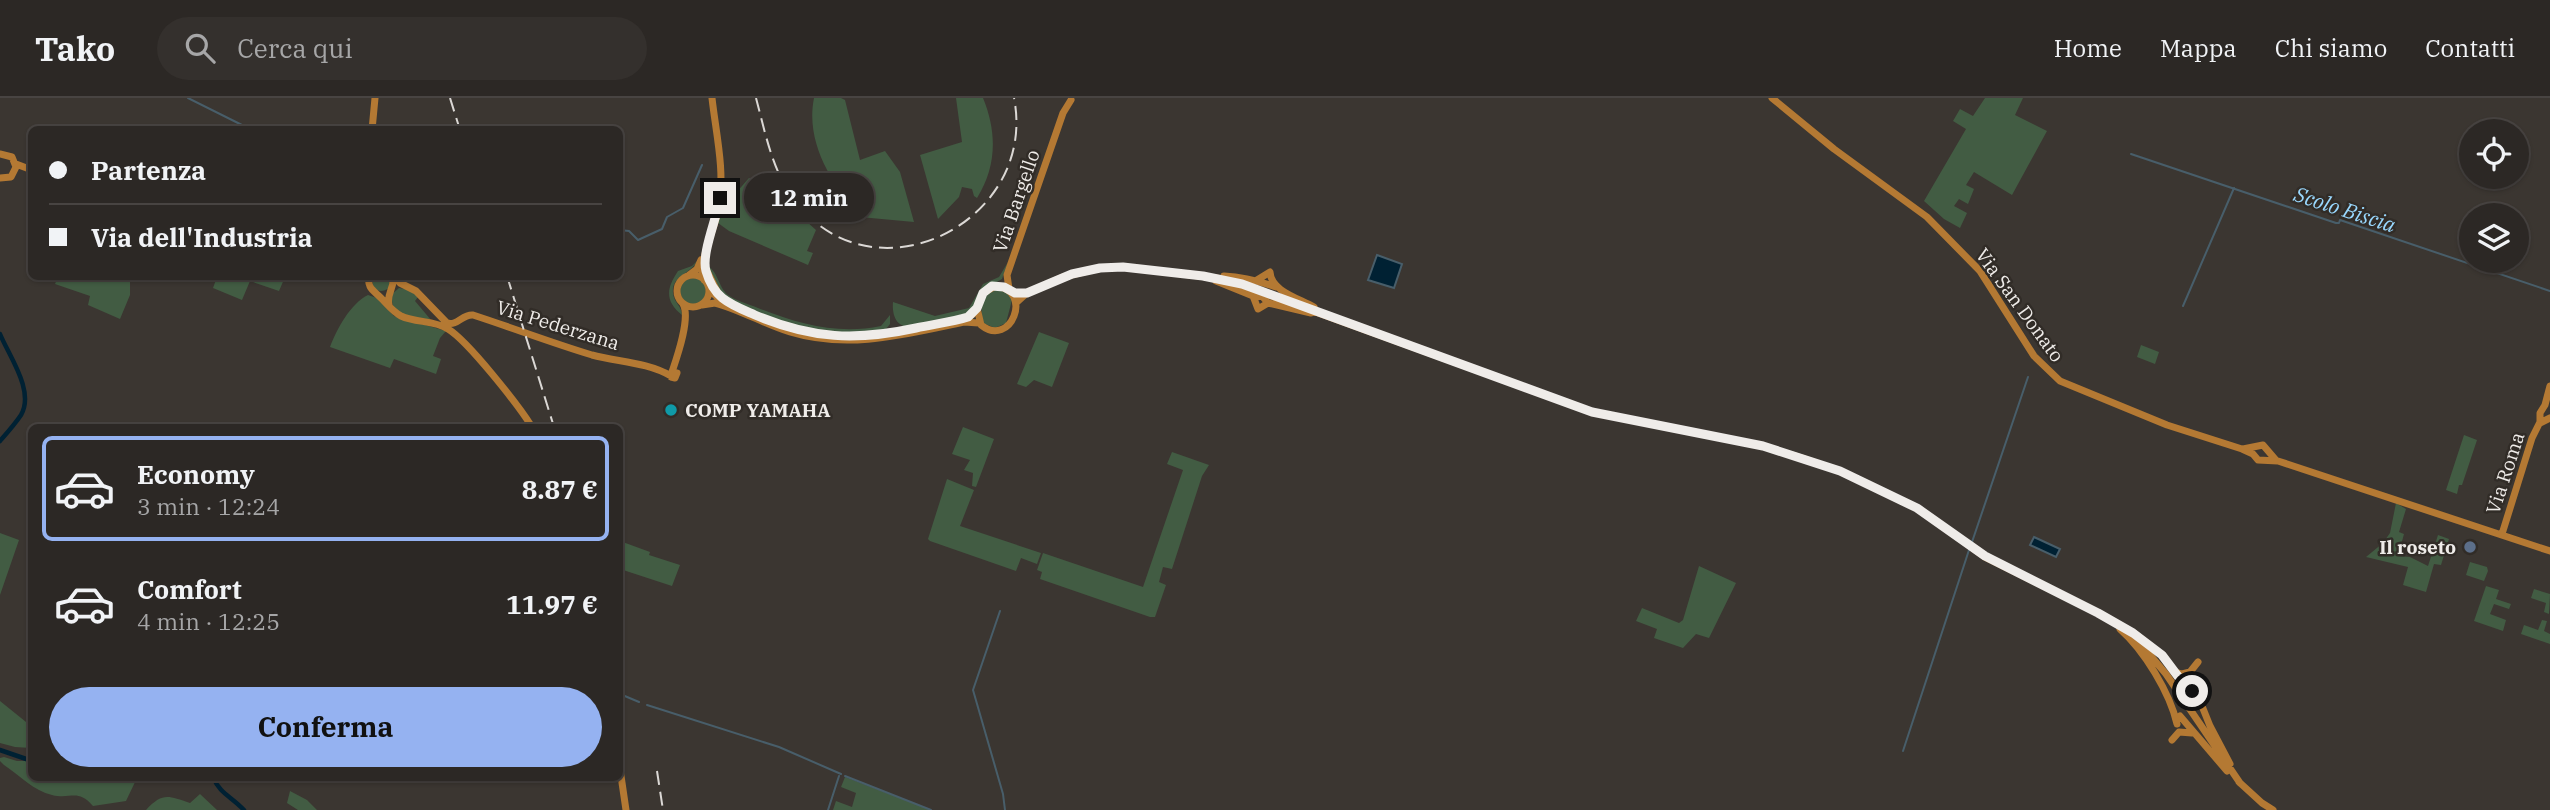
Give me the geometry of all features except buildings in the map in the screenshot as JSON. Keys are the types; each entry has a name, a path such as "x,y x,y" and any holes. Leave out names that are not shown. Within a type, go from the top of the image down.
{"main road":[{"path":"372,126 375,98"},
{"path":"710,98 721,185 717,217 702,269 704,280 716,298 791,328 823,335 852,337 888,334 965,318 972,315 983,293 996,286 1027,293"},
{"path":"671,373 685,320 685,308 677,297 676,289 679,282 696,270 700,262 717,198 717,163 710,98"},
{"name":"Via Bargello","path":"996,286 1007,275 1068,98"},
{"name":"Via San Donato","path":"1772,98 1834,149 1927,217 1980,271 2034,356 2060,381 2081,392 2167,425 2242,449 2254,450"},
{"path":"0,154 9,155 16,164 28,170"},
{"path":"13,174 16,164"},
{"path":"0,178 28,170"},
{"path":"706,256 706,272 726,303"},
{"path":"682,304 699,306 715,303 782,329 834,340 870,340 964,322 979,323 987,330 1001,330 1011,321 1016,303 1027,293 1072,274 1100,268 1123,267 1224,279 1592,412 1763,446 1840,471 1917,508 1970,547 2120,625 2155,649 2189,691 2196,692"},
{"path":"1257,280 1270,272 1270,279 1276,287"},
{"path":"1184,274 1257,280 1265,286 1276,287 1332,318"},
{"path":"1184,274 1218,282 1258,298 1262,296 1268,303 1332,318"},
{"path":"689,275 704,280"},
{"name":"Via Bargello","path":"1007,275 1010,291"},
{"path":"368,280 369,287 402,316 440,325 455,334 482,363 530,424"},
{"path":"389,306 392,280"},
{"path":"376,293 383,294 404,285 398,280"},
{"name":"Via Pederzana","path":"404,285 416,291 444,322 454,324 467,315 473,315 552,344 671,373"},
{"path":"671,373 688,317 708,297 709,290"},
{"path":"1010,291 1016,303"},
{"path":"977,308 979,323"},
{"name":"Via Roma","path":"2502,534 2532,438 2546,414 2550,386"},
{"path":"2265,446 2267,456 2258,460 2254,450 2265,446"},
{"path":"2267,456 2550,551"},
{"path":"2106,618 2136,646 2179,718 2220,764 2273,810"},
{"path":"2120,625 2151,653 2240,783"},
{"path":"2175,672 2190,673 2198,662"},
{"path":"2192,681 2240,783"},
{"path":"2172,740 2184,731 2195,735"},
{"path":"622,781 626,810"}],"green space":[{"path":"814,98 845,100 860,160 885,151 900,172 914,222 860,217 831,177 817,147 812,115"},
{"path":"956,98 983,98 991,123 993,149 988,174 977,198 972,189 962,187 959,197 938,219 920,155 962,142"},
{"path":"1985,98 2023,98 2015,115 2047,131 2012,195 1974,172 1966,185 1974,189 1968,204 1959,199 1954,206 1967,213 1960,228 1944,219 1924,201 1966,129 1953,121 1960,109 1973,116"},
{"path":"749,178 779,187 795,211 816,230 807,251 813,253 808,265 729,231 718,223 721,202 728,202"},
{"path":"697,261 673,287 682,315 670,300 671,284 678,271"},
{"path":"1008,262 1002,279 984,289 974,309 967,315 908,327 895,318 893,302 935,316 969,308 983,284 999,277"},
{"path":"706,265 731,297 788,319 849,329 881,326 890,315 890,324 880,332 848,335 791,327 754,315 722,298"},
{"path":"693,278 702,282 706,291 702,300 693,304 684,300 680,291 684,282"},
{"path":"57,280 123,280 130,282 130,295 120,319 88,305 90,296 55,284"},
{"path":"216,280 284,280 279,291 250,281 242,300 213,288"},
{"path":"372,280 390,280 389,288 385,290 373,287"},
{"path":"399,288 411,290 418,297 415,301 431,320 404,315 393,307 391,295"},
{"path":"993,289 1005,290 1012,300 1006,323 995,328 983,323 982,313 982,304"},
{"path":"368,295 377,298 394,316 446,331 433,356 441,359 436,374 394,359 390,368 330,347 350,311"},
{"path":"1039,332 1069,343 1052,387 1034,380 1026,387 1017,384"},
{"path":"2141,345 2159,352 2155,364 2137,357"},
{"path":"963,427 994,439 976,487 972,486 973,473 964,470 970,460 952,454"},
{"path":"2464,435 2477,440 2457,494 2446,490"},
{"path":"1172,452 1209,465 1202,476 1172,569 1163,567 1159,582 1166,585 1155,617 1040,579 1042,572 1037,570 1043,553 1143,587 1183,470 1167,464"},
{"path":"947,479 974,490 960,526 1041,553 1037,564 1021,558 1016,571 930,541 928,539"},
{"path":"2396,503 2406,509 2399,532 2404,534 2398,556 2410,557 2428,566 2438,535 2449,539 2441,565 2434,564 2426,592 2403,585 2408,567 2366,557 2383,543 2390,533"},
{"path":"0,533 19,540 0,595"},
{"path":"623,542 650,552 649,555 680,565 672,586 623,570"},
{"path":"2470,562 2487,567 2484,581 2466,575"},
{"path":"1699,566 1736,583 1709,638 1696,634 1683,648 1654,638 1657,629 1636,621 1642,608 1679,623 1683,620"},
{"path":"2486,586 2499,590 2496,599 2511,604 2509,609 2494,604 2490,614 2506,620 2503,631 2474,621"},
{"path":"2534,589 2550,594 2549,614 2544,612 2546,603 2531,598"},
{"path":"2542,620 2547,621 2544,631 2550,634 2550,644 2521,634 2524,625 2538,630"},
{"path":"0,701 28,724 28,748 0,743"},
{"path":"0,758 28,761 28,781 136,781 126,801 93,806 83,797 59,796 39,790 4,765"},
{"path":"845,777 931,810 833,810 836,801 852,807 856,793 841,787"},
{"path":"290,791 307,800 317,810 298,810 287,803"},
{"path":"200,794 217,810 146,810 162,798 171,797 190,803"}],"water":[{"path":"1377,255 1402,264 1394,288 1368,280"},
{"path":"2034,537 2060,549 2056,557 2030,545"}],"waterway":[{"path":"188,98 244,126"},
{"name":"Scolo Biscia","path":"2131,154 2336,223 2340,220 2550,291"},
{"path":"623,230 629,231 638,240 662,229 667,217 683,208 702,165"},
{"path":"2183,306 2234,188"},
{"path":"0,334 19,374 25,395 21,415 0,441"},
{"path":"1971,545 2028,377"},
{"path":"1903,751 1969,550"},
{"path":"1000,611 973,690 1003,794 1005,810"},
{"path":"623,695 639,702"},
{"path":"647,705 779,747 841,774"},
{"path":"0,750 28,760"},
{"path":"828,810 839,776"},
{"path":"845,776 931,810"},
{"path":"215,781 222,791 244,810"}],"railway":[{"path":"450,98 459,126"},
{"path":"756,98 777,168 799,206 832,234 870,247 909,246 946,233 978,211 1002,179 1015,141 1014,98"},
{"path":"508,280 553,424"},
{"path":"657,771 663,810"}],"place":[{"name":"COMP YAMAHA","path":"671,410"},
{"name":"Il roseto","path":"2470,547"}],"route":[{"path":"720,198 706,256 706,272 726,303 781,325 812,334 832,336 865,337 888,334 968,317 974,313 983,293 992,286 1001,286 1015,293 1027,293 1072,274 1100,268 1123,267 1224,279 1592,412 1763,446 1840,471 1917,508 1985,556 2133,633 2162,655 2189,691 2192,691"}]}
